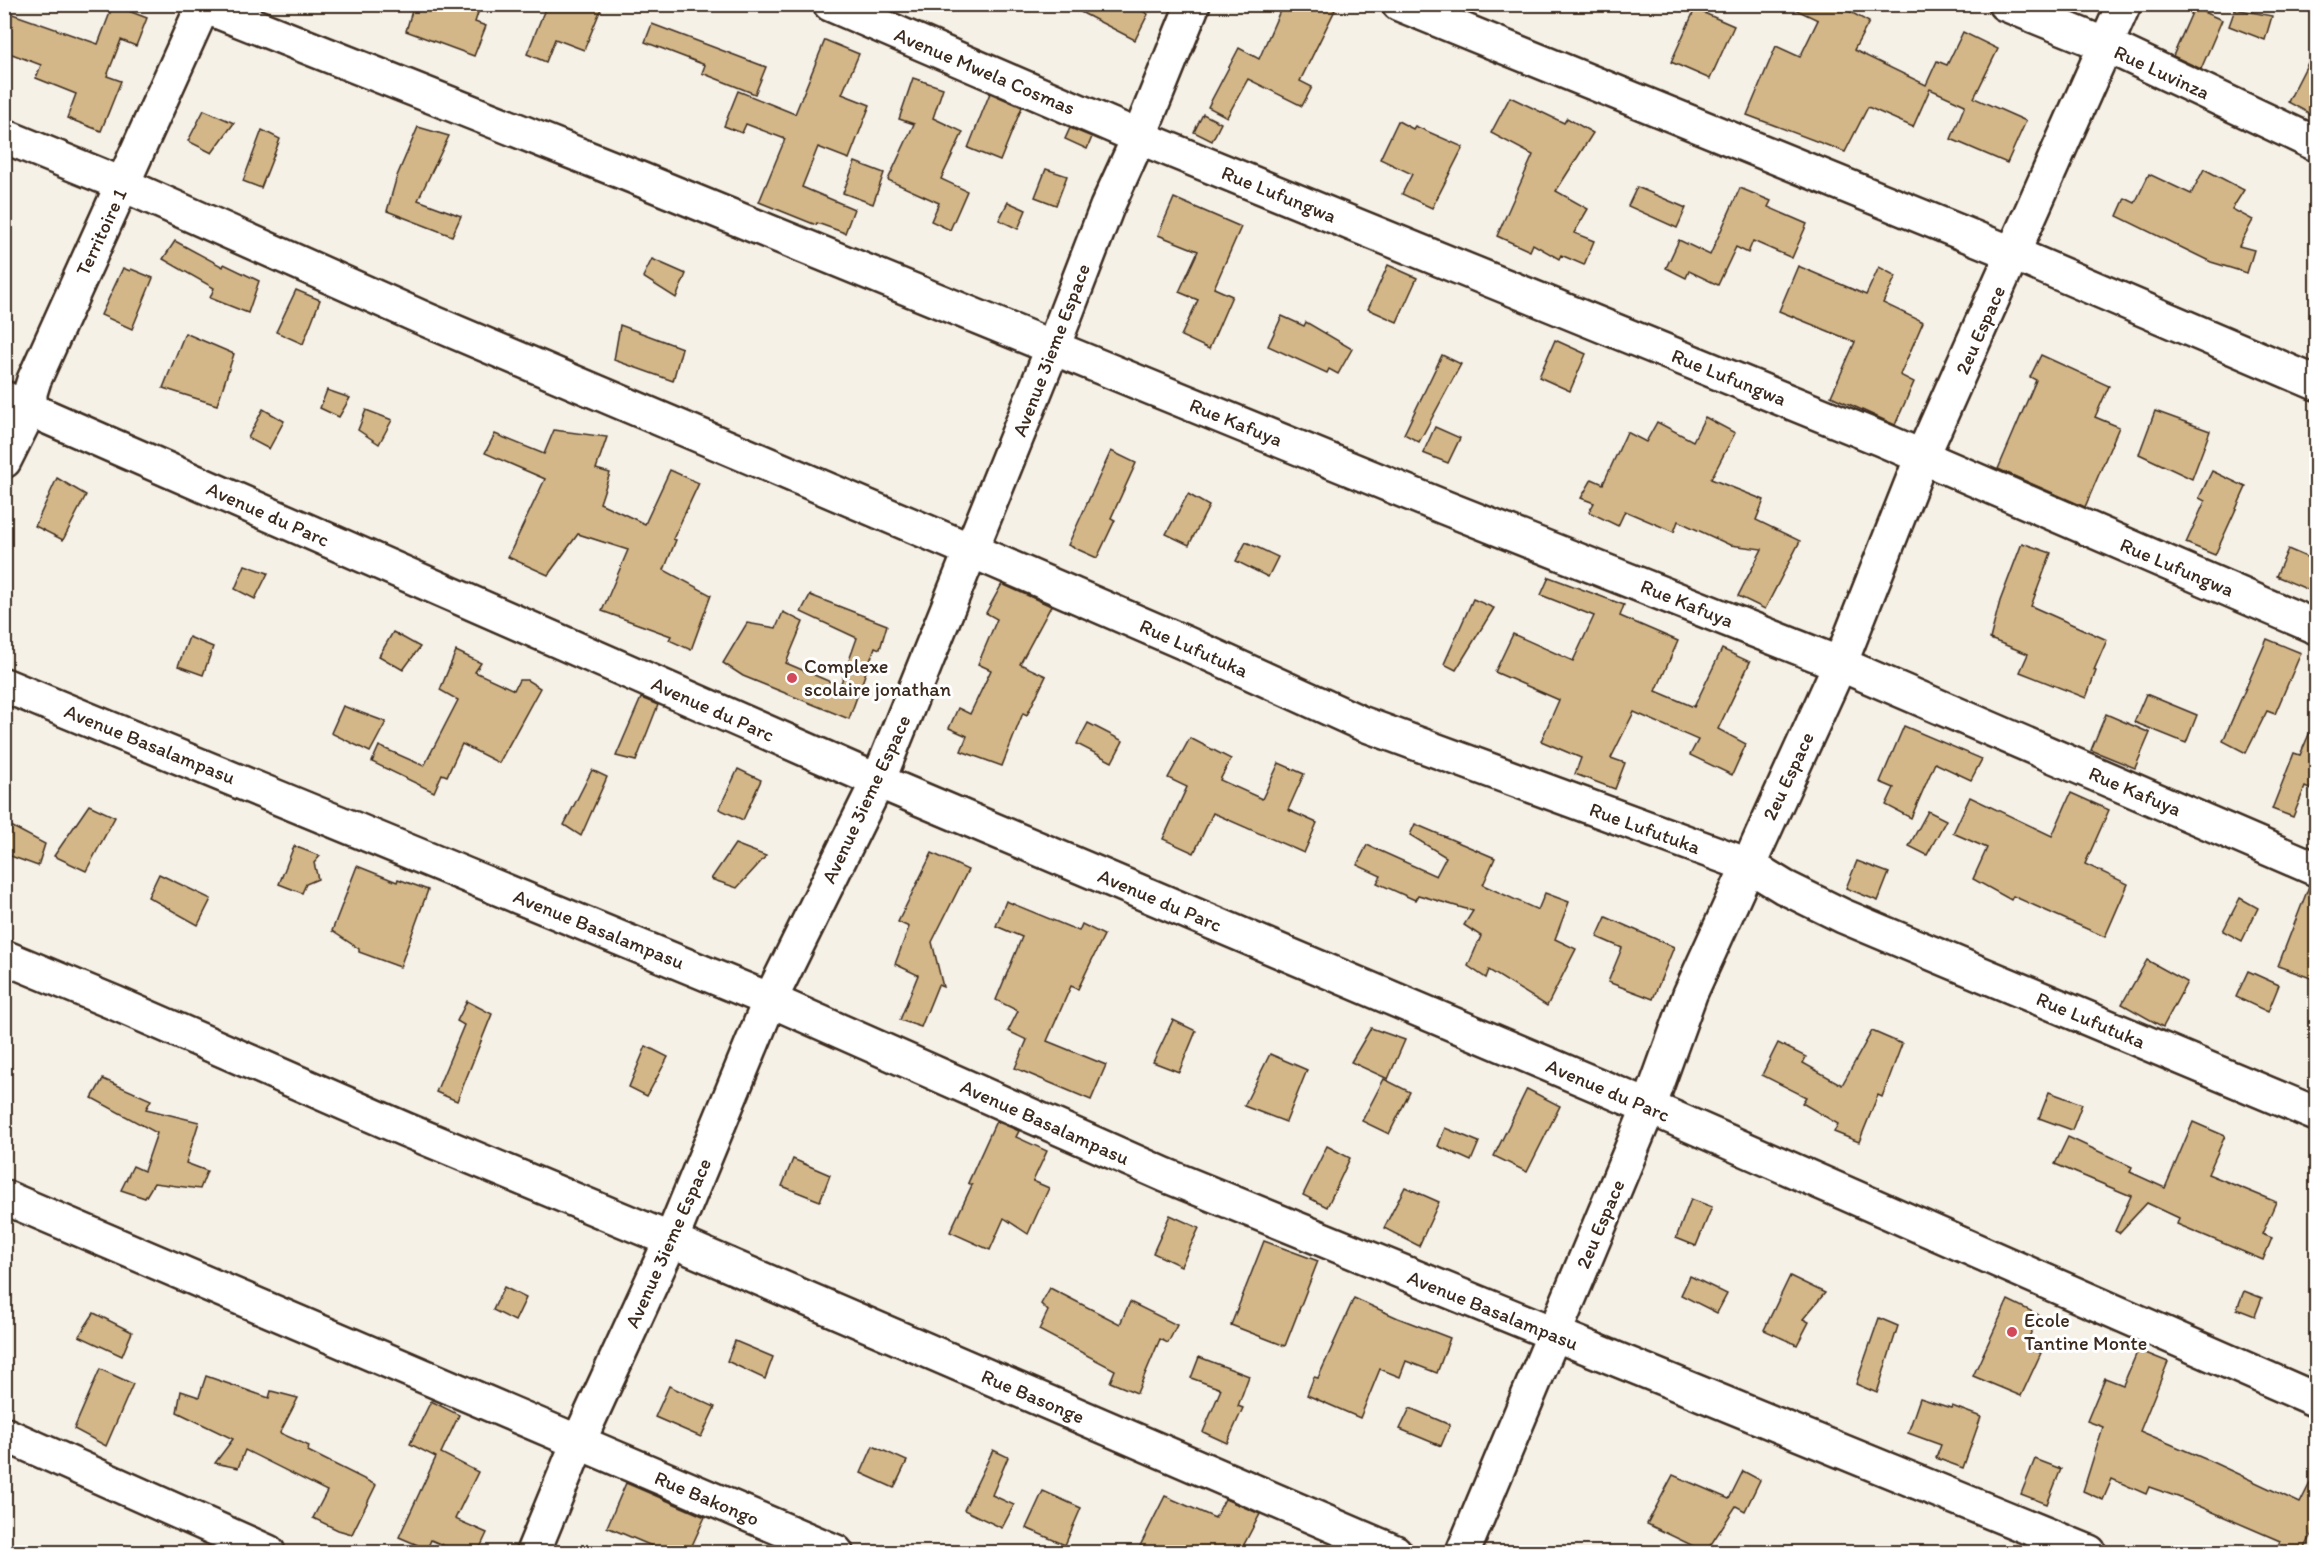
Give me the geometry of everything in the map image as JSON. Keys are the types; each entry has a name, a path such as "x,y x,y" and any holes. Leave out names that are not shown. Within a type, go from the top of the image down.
{"street":[{"name":"Avenue Mwela Cosmas","path":"830,4 1139,137"},
{"name":"Avenue 3ieme Espace","path":"533,1552 578,1443 671,1240 770,1000 878,781 1107,207 1139,137 1193,4"},
{"path":"1400,4 2014,254 2316,383"},
{"name":"Rue Luvinza","path":"2005,4 2106,45 2316,144"},
{"name":"2eu Espace","path":"1463,1552 1649,1107 1690,994 1840,664 1922,457 2124,4"},
{"name":"Territoire 1","path":"4,461 17,403 30,393 202,5"},
{"name":"Rue Kafuya","path":"202,5 630,175 1446,508 1840,664 2316,870"},
{"name":"Rue Lufutuka","path":"4,136 124,185 428,320 1185,643 1361,723 1748,865 1784,887 1843,916 2316,1114"},
{"name":"Rue Lufungwa","path":"1139,137 1922,457 2316,627"},
{"name":"Avenue du Parc","path":"17,403 878,781 1649,1107 2316,1400"},
{"name":"Avenue Basalampasu","path":"4,685 770,1000 1165,1175 2089,1552"},
{"name":"Rue Basonge","path":"4,957 404,1129 671,1240 1395,1552"},
{"name":"Rue Bakongo","path":"4,1197 836,1552"},
{"path":"4,1434 268,1552"}],"building":[{"path":"414,4 481,4 475,22 486,26 474,56 406,31"},
{"path":"547,4 603,4 584,50 555,39 546,62 527,54"},
{"path":"1065,4 1129,4 1148,14 1135,40"},
{"path":"1283,4 1322,4 1335,10 1300,81 1312,87 1302,106 1248,79 1227,117 1208,107 1239,48 1259,59"},
{"path":"1784,4 1836,4 1869,22 1854,50 1926,85 1937,61 1947,65 1963,32 1998,49 1974,98 2026,121 2007,163 1951,139 1965,105 1930,89 1913,127 1868,107 1845,152 1747,115 1776,46 1800,57 1818,20"},
{"path":"113,5 147,18 136,46 121,40 107,76 121,81 101,131 67,118 76,94 36,78 41,65 4,51 4,11 98,44"},
{"path":"2194,8 2222,20 2201,69 2173,56"},
{"path":"1695,9 1734,26 1710,79 1671,62"},
{"path":"2235,9 2272,16 2265,40 2229,26"},
{"path":"652,24 766,67 755,94 702,73 705,65 645,42"},
{"path":"825,40 859,54 842,94 870,105 849,159 818,147 802,187 854,209 845,233 817,223 816,225 759,202 785,139 746,124 742,133 724,126 738,91 795,114"},
{"path":"2316,47 2316,117 2288,102"},
{"path":"913,78 943,88 933,118 963,132 941,179 967,191 950,230 931,221 939,203 888,180 914,124 899,119"},
{"path":"990,93 1022,107 1000,161 968,148"},
{"path":"1510,97 1564,123 1567,118 1593,133 1556,191 1588,209 1574,233 1594,241 1584,265 1561,255 1559,259 1533,244 1530,251 1497,236 1533,155 1491,133"},
{"path":"204,110 234,123 212,153 188,141"},
{"path":"1203,114 1221,123 1212,141 1194,132"},
{"path":"1398,121 1413,129 1415,126 1463,147 1432,208 1402,194 1412,174 1380,159"},
{"path":"418,127 449,136 418,200 461,216 452,236 387,211 397,176"},
{"path":"1070,128 1092,137 1087,149 1065,139"},
{"path":"262,130 280,139 261,188 243,181"},
{"path":"855,162 884,173 873,204 843,193"},
{"path":"1046,169 1067,176 1056,205 1035,197"},
{"path":"2204,169 2244,190 2232,209 2253,220 2239,246 2254,250 2247,273 2211,262 2117,216 2125,198 2135,203 2149,174 2191,194"},
{"path":"1637,187 1686,208 1677,228 1628,206"},
{"path":"1740,188 1771,201 1768,207 1807,224 1792,258 1753,241 1748,253 1736,247 1718,285 1689,271 1686,278 1666,268 1679,240 1710,255"},
{"path":"1174,198 1241,227 1214,288 1232,296 1209,349 1181,336 1198,300 1179,292 1198,251 1158,235"},
{"path":"1008,202 1026,210 1018,229 999,220"},
{"path":"175,241 223,267 224,264 259,281 248,313 210,298 214,288 163,259"},
{"path":"652,259 686,274 676,298 643,277"},
{"path":"1388,265 1417,278 1397,322 1368,309"},
{"path":"1798,266 1866,295 1879,267 1896,276 1883,303 1923,322 1900,375 1914,382 1895,425 1831,396 1855,342 1779,311"},
{"path":"123,268 153,278 132,329 101,315"},
{"path":"296,290 320,300 303,344 276,332"},
{"path":"1282,316 1304,326 1306,322 1352,349 1338,374 1329,369 1327,373 1268,346"},
{"path":"620,325 682,348 673,381 614,360"},
{"path":"185,333 234,354 217,405 163,388"},
{"path":"1555,340 1586,354 1570,391 1539,377"},
{"path":"1442,355 1461,364 1419,442 1404,434"},
{"path":"2041,355 2109,386 2095,417 2119,427 2085,507 1998,469 2036,380 2030,377"},
{"path":"327,390 350,398 339,417 320,408"},
{"path":"263,409 284,421 269,449 248,438"},
{"path":"366,410 392,420 379,444 358,430"},
{"path":"2155,411 2210,431 2192,479 2139,454"},
{"path":"1705,417 1735,433 1711,479 1764,500 1756,520 1800,541 1765,609 1738,596 1762,549 1730,545 1678,521 1674,532 1625,511 1618,526 1589,512 1594,503 1581,498 1592,479 1603,484 1627,432 1646,442 1657,422 1693,441"},
{"path":"1435,427 1460,438 1448,463 1423,453"},
{"path":"554,430 607,437 596,469 610,473 600,503 645,524 670,470 699,483 673,539 676,540 664,570 711,595 691,650 669,640 671,636 602,611 628,550 578,534 548,575 508,557 545,479 485,453 495,434 544,454"},
{"path":"1111,451 1136,463 1111,518 1115,520 1097,558 1068,545"},
{"path":"2212,471 2246,487 2215,555 2186,543 2205,501 2199,498"},
{"path":"57,478 86,495 63,540 35,526"},
{"path":"1188,494 1209,506 1189,545 1166,534"},
{"path":"1246,542 1278,557 1268,577 1236,561"},
{"path":"2022,543 2051,553 2031,606 2107,640 2094,670 2096,671 2086,698 2020,672 2028,654 1990,639 2000,601"},
{"path":"2288,549 2316,561 2316,593 2276,576"},
{"path":"245,565 268,573 255,599 235,589"},
{"path":"1549,577 1624,605 1620,616 1678,641 1656,691 1694,707 1722,649 1750,662 1718,729 1746,744 1732,775 1690,755 1698,740 1634,712 1611,758 1625,763 1615,789 1575,774 1581,758 1541,741 1559,700 1495,672 1513,634 1573,661 1594,616 1541,595"},
{"path":"1002,584 1051,606 1020,664 1046,676 1027,715 1023,713 1002,766 961,751 967,736 949,728 958,708 970,714 991,670 978,664 997,619 986,613"},
{"path":"810,595 887,625 880,649 875,647 849,719 743,676 723,663 747,623 776,628 783,612 803,622 786,663 840,686 857,638 801,612"},
{"path":"1473,599 1494,608 1456,670 1444,664"},
{"path":"393,632 420,647 403,670 379,656"},
{"path":"189,637 213,647 203,675 178,666"},
{"path":"2267,639 2301,653 2275,714 2267,711 2246,753 2223,741"},
{"path":"456,651 481,663 475,672 514,690 519,680 527,680 540,688 499,763 462,744 447,776 442,774 434,792 372,762 379,746 424,766 458,700 440,690"},
{"path":"2146,694 2197,715 2186,743 2134,722"},
{"path":"641,698 658,705 636,761 616,756"},
{"path":"343,706 386,722 370,752 331,733"},
{"path":"2106,714 2150,733 2135,768 2091,750"},
{"path":"2316,718 2316,792 2305,787 2293,817 2272,809 2294,753 2300,755"},
{"path":"1088,723 1123,741 1112,762 1077,744"},
{"path":"1904,726 1982,759 1971,780 1935,763 1911,818 1886,805 1894,788 1880,782"},
{"path":"1190,738 1231,759 1220,780 1262,799 1279,763 1304,774 1288,810 1317,823 1304,853 1213,813 1194,853 1163,839 1187,787 1168,778"},
{"path":"738,769 761,780 743,820 719,809"},
{"path":"592,770 607,777 581,836 564,825"},
{"path":"2071,793 2109,810 2085,864 2128,884 2105,937 2013,896 2011,900 1973,879 1987,848 1953,833 1970,797 2052,836"},
{"path":"89,805 115,817 86,871 54,856"},
{"path":"1928,811 1946,820 1927,855 1909,846"},
{"path":"1415,824 1495,858 1483,885 1538,910 1545,893 1569,902 1555,939 1576,949 1547,1006 1489,970 1486,978 1468,966 1481,936 1464,925 1473,911 1418,895 1415,900 1377,883 1381,876 1357,865 1367,845 1436,876 1446,857 1410,835"},
{"path":"11,826 45,844 38,866 5,854"},
{"path":"735,844 766,856 737,888 711,879"},
{"path":"294,846 320,856 314,863 318,879 306,884 302,893 279,884"},
{"path":"932,853 968,870 932,942 943,987 938,985 921,1027 900,1020 918,975 895,964 909,927 898,922"},
{"path":"1857,861 1889,873 1878,901 1846,888"},
{"path":"357,866 397,882 398,879 428,890 400,967 359,952 359,949 332,931"},
{"path":"159,874 211,899 198,925 148,897"},
{"path":"2309,886 2316,887 2316,980 2278,966"},
{"path":"2240,898 2258,908 2242,941 2223,931"},
{"path":"1006,901 1079,931 1082,924 1104,935 1078,989 1071,986 1047,1041 1106,1065 1091,1100 1015,1068 1027,1040 1008,1031 1018,1011 996,1000 1022,937 996,926"},
{"path":"1606,917 1674,947 1653,999 1608,982 1622,948 1597,937"},
{"path":"2147,960 2187,982 2163,1027 2122,1004"},
{"path":"2248,971 2279,985 2268,1012 2236,997"},
{"path":"467,1001 492,1014 457,1101 436,1092 464,1025 457,1021"},
{"path":"1173,1020 1196,1031 1179,1072 1153,1062"},
{"path":"1371,1028 1405,1040 1388,1079 1351,1062"},
{"path":"1872,1031 1902,1044 1882,1097 1878,1095 1859,1142 1834,1132 1838,1124 1802,1103 1806,1097 1762,1075 1778,1043 1806,1057 1803,1063 1842,1085"},
{"path":"646,1046 668,1057 647,1096 629,1087"},
{"path":"1270,1054 1307,1070 1286,1122 1244,1106"},
{"path":"103,1079 151,1100 146,1109 199,1122 186,1163 207,1171 200,1189 154,1183 145,1198 121,1190 133,1166 144,1171 157,1133 92,1098"},
{"path":"1384,1079 1410,1092 1389,1134 1362,1121"},
{"path":"1527,1089 1560,1106 1527,1172 1494,1156"},
{"path":"2049,1092 2082,1104 2072,1130 2039,1118"},
{"path":"996,1121 1019,1131 1016,1137 1047,1151 1033,1181 1049,1188 1028,1234 1004,1218 990,1250 950,1232 972,1185 968,1183"},
{"path":"2193,1122 2225,1136 2208,1174 2276,1202 2262,1234 2272,1238 2263,1260 2177,1224 2179,1218 2147,1203 2119,1233 2115,1231 2131,1196 2055,1164 2068,1137 2132,1167 2130,1172 2165,1188"},
{"path":"1445,1128 1479,1142 1471,1161 1438,1146"},
{"path":"1327,1146 1350,1158 1327,1207 1303,1195"},
{"path":"793,1159 830,1175 820,1201 782,1186"},
{"path":"1405,1187 1439,1202 1419,1246 1384,1228"},
{"path":"1691,1199 1712,1207 1696,1246 1676,1238"},
{"path":"1170,1215 1199,1228 1181,1266 1153,1253"},
{"path":"1264,1241 1318,1261 1285,1346 1231,1325"},
{"path":"1690,1276 1727,1294 1717,1313 1681,1295"},
{"path":"1790,1276 1825,1293 1803,1319 1809,1322 1797,1345 1764,1330"},
{"path":"504,1287 526,1298 515,1321 493,1310"},
{"path":"1050,1288 1120,1324 1130,1302 1177,1325 1168,1343 1160,1339 1137,1393 1110,1382 1115,1370 1039,1330 1048,1311 1041,1304"},
{"path":"2244,1291 2262,1298 2255,1316 2237,1309"},
{"path":"1354,1298 1450,1338 1437,1373 1406,1361 1400,1377 1380,1369 1360,1418 1307,1395 1314,1377 1318,1378"},
{"path":"2008,1300 2039,1315 2025,1346 2041,1353 2021,1396 1973,1376"},
{"path":"94,1313 132,1332 122,1356 79,1336"},
{"path":"1879,1318 1898,1326 1877,1393 1856,1384"},
{"path":"735,1341 773,1357 765,1379 727,1361"},
{"path":"2138,1350 2168,1362 2140,1431 2300,1503 2316,1471 2316,1526 2303,1552 2275,1552 2280,1541 2178,1497 2149,1487 2146,1494 2112,1479 2103,1500 2083,1491 2103,1427 2087,1421 2105,1378 2123,1385"},
{"path":"1199,1357 1249,1376 1238,1406 1243,1408 1227,1443 1203,1432 1221,1389 1191,1378"},
{"path":"100,1369 133,1384 106,1446 74,1429"},
{"path":"206,1376 269,1398 271,1391 298,1398 280,1433 309,1446 308,1451 376,1485 352,1534 313,1518 327,1491 245,1450 238,1468 215,1463 233,1439 177,1412 181,1391 199,1397"},
{"path":"669,1386 715,1407 701,1437 655,1417"},
{"path":"1920,1398 1951,1408 1952,1406 1981,1417 1963,1468 1936,1458 1941,1445 1908,1433"},
{"path":"431,1401 459,1415 441,1453 478,1472 455,1519 487,1533 478,1552 459,1552 431,1540 427,1549 399,1537 436,1457 410,1444"},
{"path":"1410,1408 1450,1425 1441,1446 1400,1429"},
{"path":"873,1446 907,1461 894,1488 861,1473"},
{"path":"993,1450 1008,1457 992,1495 1014,1505 1002,1528 964,1510"},
{"path":"2035,1459 2061,1469 2047,1504 2021,1494"},
{"path":"1743,1471 1760,1480 1745,1511 1736,1506 1706,1552 1647,1524 1673,1475 1729,1499"},
{"path":"626,1483 705,1517 689,1552 666,1552 607,1527"},
{"path":"1043,1491 1081,1508 1065,1545 1026,1528"},
{"path":"1165,1496 1215,1518 1225,1499 1260,1514 1240,1552 1152,1552 1140,1546"}],"place":[{"name":"Complexe scolaire jonathan","path":"792,678"},
{"name":"Ecole Tantine Monte","path":"2012,1332"}]}
